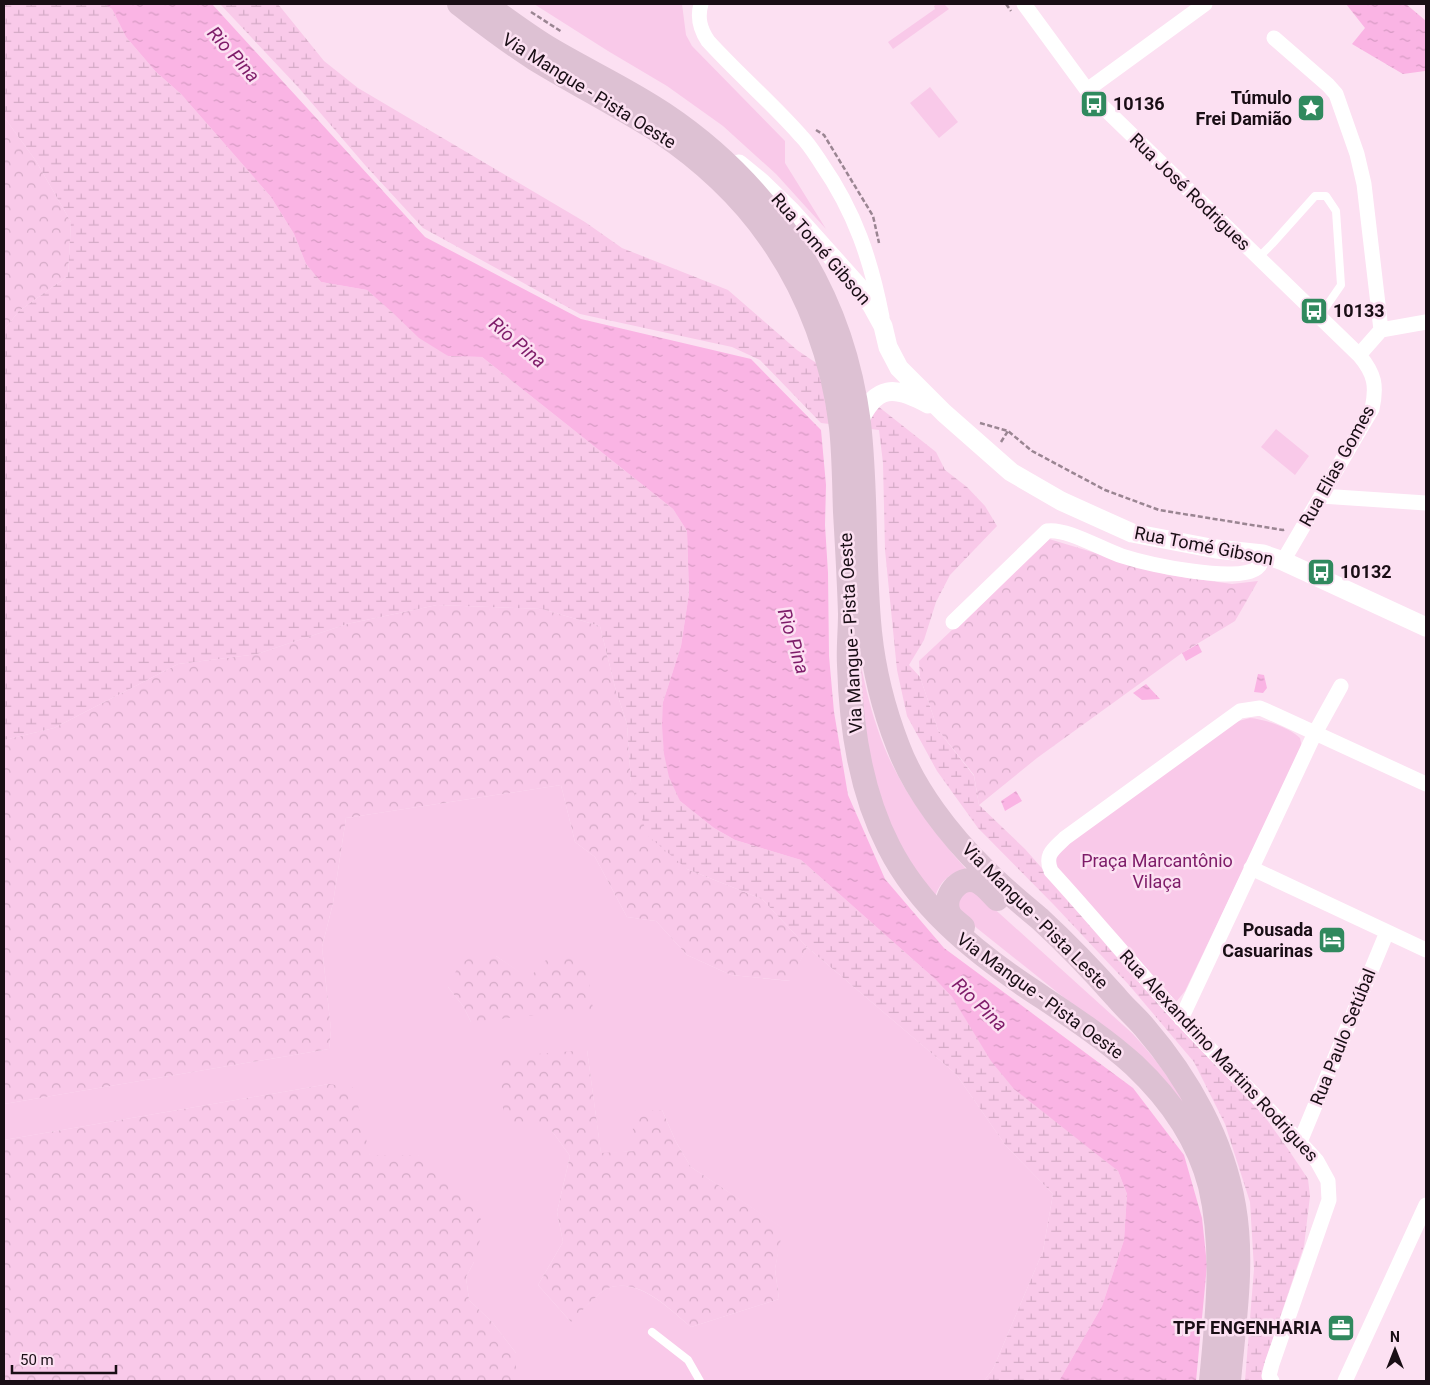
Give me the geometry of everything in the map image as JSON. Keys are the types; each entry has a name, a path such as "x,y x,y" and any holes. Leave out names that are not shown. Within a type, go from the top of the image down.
{"main road":[{"name":"Via Mangue - Pista Oeste","path":"459,4 504,39 662,134 717,176 745,206 770,238 797,283 814,320 829,366 841,423 854,437 849,662 851,701 857,748 864,782 875,814 888,846 915,889 952,931 991,962 1106,1042 1134,1066 1176,1112 1194,1145 1210,1186 1216,1226 1218,1276 1211,1381"},
{"name":"Via Mangue - Pista Leste","path":"486,4 503,11 547,46 665,115 726,162 761,198 799,252 826,302 847,360 870,634 877,678 885,710 899,750 928,802 982,868 1049,927 1090,968 1150,1034 1193,1095 1210,1126 1231,1192 1238,1254 1229,1381"},
{"path":"1031,990 949,914 948,898 951,891 961,882 972,880 982,884 1100,992 1150,1034"}],"street":[{"path":"701,4 700,22 702,31 708,41 803,137 830,176 858,231 871,267 883,326"},
{"name":"Rua José Rodrigues","path":"1024,4 1087,90 1142,147 1359,355 1370,368"},
{"path":"1087,90 1205,4"},
{"path":"1274,38 1328,84 1336,94 1357,154 1364,184 1381,330"},
{"name":"Rua Tomé Gibson","path":"665,115 719,148 761,182 859,287 883,326 888,347 899,368 944,413 1011,472 1061,501 1132,532 1216,549 1263,554 1283,561 1426,627"},
{"path":"1359,355 1381,330 1426,322"},
{"name":"Rua Elias Gomes","path":"1283,561 1372,410 1376,392 1370,368"},
{"name":"Rua Tomé Gibson","path":"854,437 864,410 872,399 883,393 894,391 908,393 944,413"},
{"path":"1321,496 1426,503"},
{"path":"954,622 1046,531 1056,530 1069,534 1122,556 1156,565 1196,571 1225,574 1245,573 1256,569 1262,563 1263,554"},
{"path":"1181,1019 1315,734 1342,686"},
{"name":"Rua Alexandrino Martins Rodrigues","path":"1272,1381 1269,1376 1272,1364 1329,1200 1328,1181 1317,1161 1181,1019 1137,970 1090,912 1051,871 1047,862 1050,852 1065,838 1240,711 1260,708 1315,734"},
{"path":"1315,734 1426,784"},
{"path":"1251,868 1426,950"},
{"name":"Rua Paulo Setúbal","path":"1300,1142 1387,932"},
{"path":"1345,1381 1426,1205"}],"lane":[{"path":"1258,258 1315,196 1326,196 1336,211 1341,285 1319,317"},
{"path":"652,1332 678,1350 688,1360 700,1381"}],"path":[{"path":"809,125 824,135 873,216 879,243"},
{"path":"978,422 1008,431 1032,451 1105,490 1159,510 1282,530 1290,528"}],"green space":[{"path":"4,4 104,4 112,9 126,37 156,72 181,94 271,197 294,234 306,264 321,282 367,290 448,356 482,357 673,509 687,531 689,593 681,646 663,702 680,801 714,828 735,840 801,860 935,979 952,997 972,1027 1101,1157 1118,1171 1127,1194 1124,1240 1102,1306 1059,1381 984,1381 993,1369 1043,1251 1053,1194 1006,1146 956,1074 807,947 762,899 687,869 647,835 631,783 627,724 615,687 600,626 542,609 437,605 347,624 257,654 178,664 54,728 4,740 4,330 19,311 68,276 71,222 36,161 4,117"},
{"path":"220,4 278,4 324,61 358,88 585,222 622,248 728,290 797,350 865,396 936,452 945,470 967,487 985,506 997,526 950,575 936,602 924,640 909,665 920,677 938,730 974,776 979,805 1025,849 1113,949 1257,1106 1308,1179 1310,1196 1304,1246 1262,1371 1265,1381 1245,1381 1254,1269 1250,1202 1225,1124 1194,1062 1129,985 978,828 937,771 907,716 897,670 885,550 883,463 879,430 821,423 760,360 732,347 580,314 423,228 365,165 298,87"},
{"path":"534,4 682,4 686,35 692,46 785,141 785,163 826,229 776,174 723,126 667,86"},
{"path":"944,4 949,9 893,49 888,42 935,9 934,6"},
{"path":"930,87 958,122 939,138 910,103"},
{"path":"4,117 36,161 71,222 68,276 19,311 4,330"},
{"path":"1276,429 1309,456 1295,475 1261,447"},
{"path":"1049,539 1168,575 1232,584 1258,581 1235,621 1182,653 1037,758 979,805 974,775 938,730 920,677 919,661"},
{"path":"437,605 542,609 600,626 615,687 627,724 631,783 687,869 762,899 807,947 791,981 731,975 687,955 656,921 627,917 595,857 575,842 561,785 346,818 333,903 322,947 331,1030 329,1049 4,1104 4,740 54,728 178,664 257,654 347,624"},
{"path":"859,656 874,718 893,766 926,820 966,869 946,879 939,888 934,900 886,821 867,752"},
{"name":"Praça Marcantônio Vilaça","path":"1250,718 1269,722 1296,734 1300,738 1302,747 1185,991 1176,1002 1170,1002 1056,869 1054,853 1235,722"},
{"path":"561,785 575,842 595,857 627,917 656,921 687,955 731,975 790,981 807,947 956,1074 1006,1146 1053,1194 1043,1251 993,1369 984,1381 516,1381 516,1353 492,1322 469,1300 466,1277 474,1262 418,1155 370,1155 329,1084 4,1140 4,1104 329,1049 331,1030 322,947 333,903 346,818","holes":["496,956 529,979 471,1022 463,1006 448,987","587,1050 601,1154 634,1151 662,1110 676,1142 691,1167 782,1228 775,1269 779,1299 691,1327 653,1297 631,1287 620,1286 604,1290 570,1321 538,1285 563,1242 557,1212 570,1156 552,1131"]},
{"path":"967,890 978,894 1133,1034 1166,1075 1194,1120 1102,1028 959,912 959,896"},
{"path":"472,956 496,956 529,978 546,960 585,956 593,1009 471,1022 463,1006 448,987 459,965"},
{"path":"587,1050 601,1153 634,1151 632,1111 662,1110 676,1142 691,1167 783,1228 775,1269 779,1299 691,1327 664,1304 643,1291 620,1286 604,1290 571,1322 538,1285 563,1242 557,1212 570,1156 552,1131 504,1121 499,1057"},
{"path":"329,1084 354,1088 370,1155 418,1155 476,1199 483,1229 474,1262 466,1277 469,1300 492,1322 516,1353 516,1381 4,1381 4,1140"}],"water":[{"name":"Rio Pina","path":"104,4 212,4 425,237 581,319 751,359 821,430 826,485 825,525 828,573 829,656 834,712 848,795 885,879 944,948 1133,1088 1184,1155 1202,1218 1207,1265 1196,1381 1059,1381 1102,1306 1124,1240 1127,1194 1118,1171 1014,1089 991,1061 952,997 935,979 801,860 735,840 714,828 680,801 669,777 664,754 662,725 663,702 681,646 689,593 687,531 673,509 482,357 448,356 419,338 367,290 321,282 306,264 294,234 271,197 181,94 156,72 126,37 112,9"},
{"path":"1346,4 1406,4 1426,21 1425,71 1403,74 1352,44 1365,28"},
{"path":"1198,644 1202,652 1186,661 1182,653"},
{"path":"1258,674 1264,675 1267,688 1263,693 1254,692"},
{"path":"1146,684 1160,699 1142,700 1133,693"},
{"path":"1016,791 1022,801 1005,811 1001,801"}],"place":[{"name":"10136","path":"1094,104"},
{"name":"Túmulo Frei Damião","path":"1311,108"},
{"name":"10133","path":"1314,311"},
{"name":"10132","path":"1321,572"},
{"name":"Pousada Casuarinas","path":"1332,940"},
{"name":"TPF ENGENHARIA","path":"1341,1328"}]}
